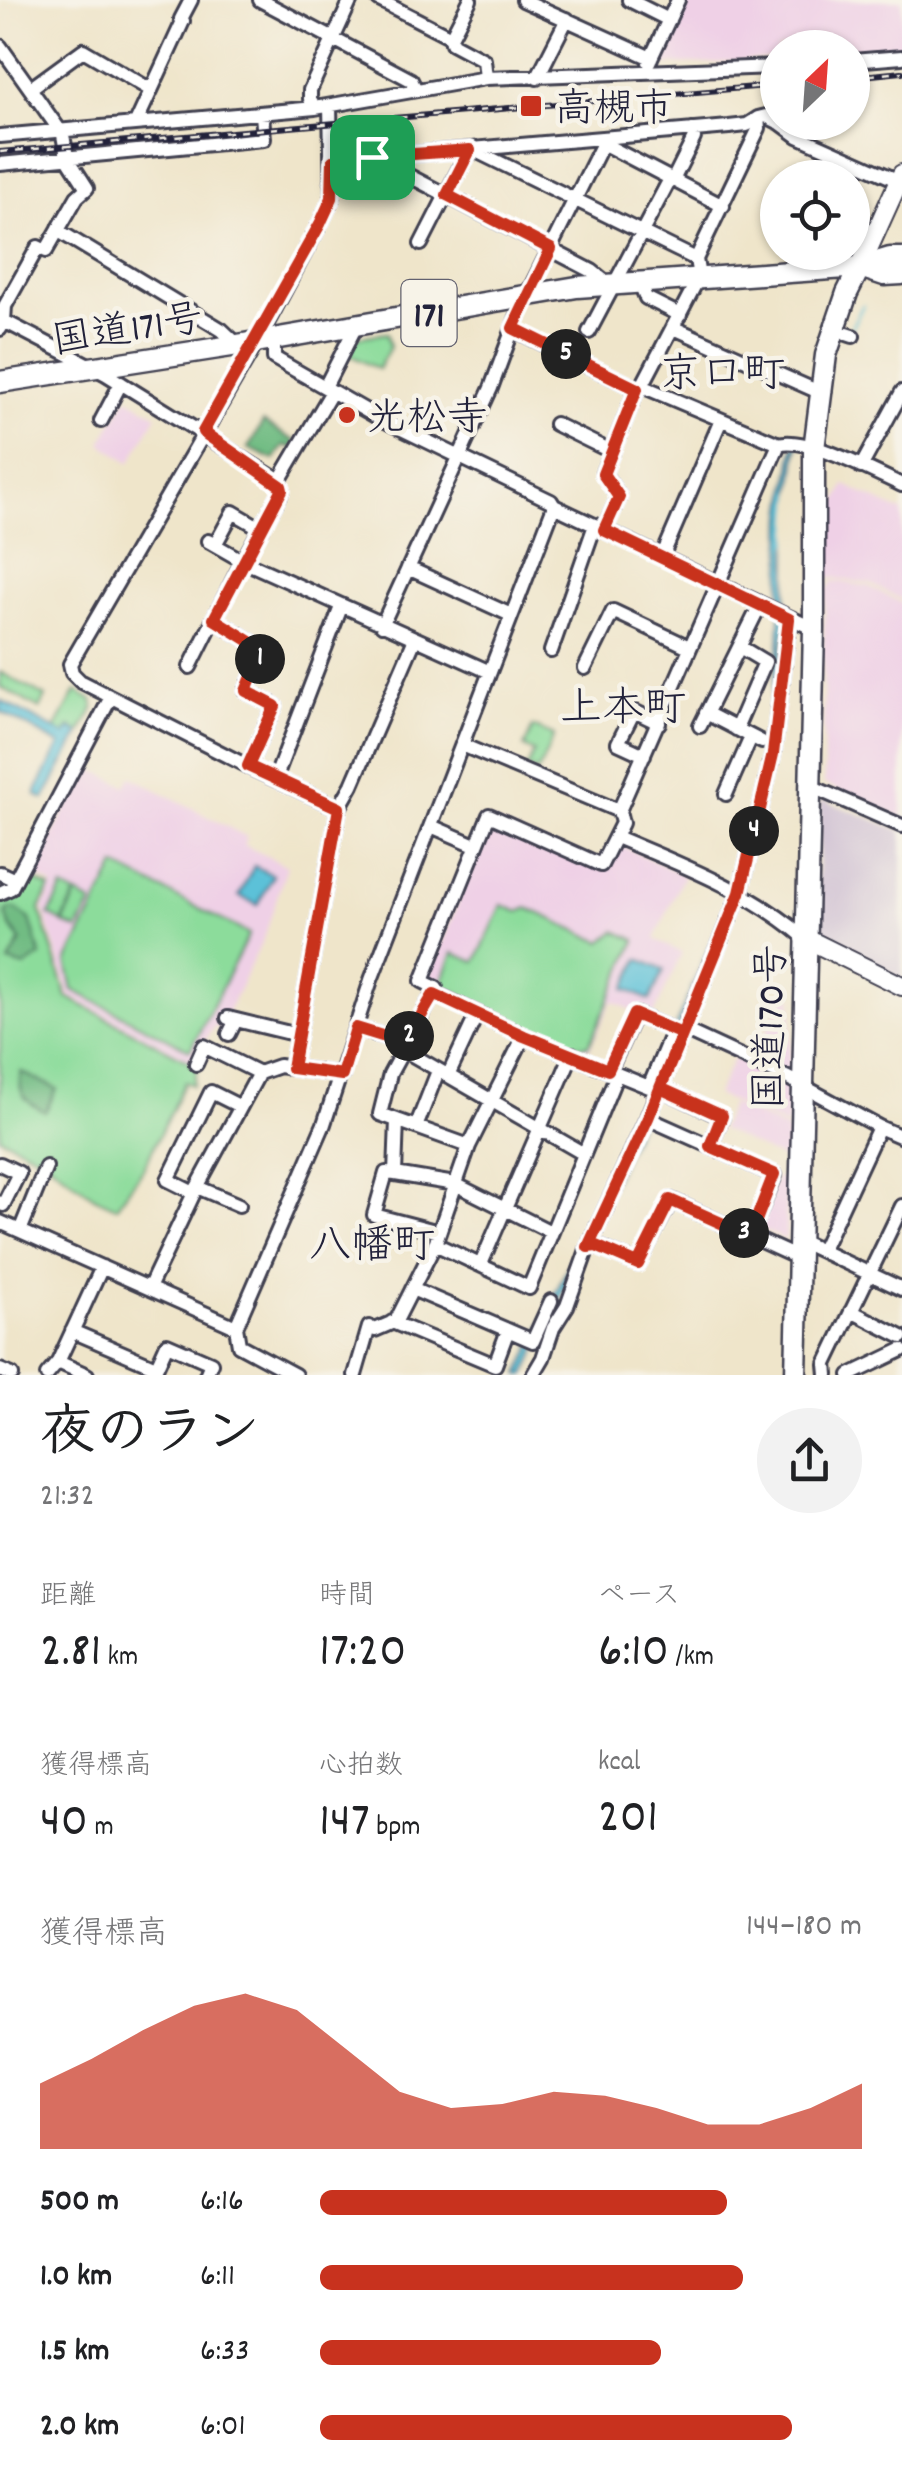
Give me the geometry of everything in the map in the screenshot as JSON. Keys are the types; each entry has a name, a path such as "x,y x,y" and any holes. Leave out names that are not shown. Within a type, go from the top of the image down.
{"highway":[{"name":"国道171号","path":"870,264 902,258"},
{"name":"国道171号","path":"0,382 260,346 358,324 639,281 697,268 760,268"},
{"name":"国道170号","path":"796,1375 814,629 796,445 820,392 834,328 859,270"},
{"name":"国道171号","path":"869,270 884,275 902,274"}],"main road":[{"path":"870,245 901,178"},
{"path":"804,938 902,986"}],"street":[{"path":"136,123 191,0"},
{"path":"260,0 411,80 416,90"},
{"path":"314,108 310,90 351,0"},
{"path":"379,0 451,37"},
{"path":"470,0 451,37 452,43 484,60 486,78"},
{"path":"523,0 650,58"},
{"path":"629,0 668,20"},
{"path":"644,73 678,0"},
{"path":"538,78 567,19"},
{"path":"0,46 63,135 67,158 87,188 46,251 38,246 5,306 2,325 122,384 279,481 282,490 190,668"},
{"path":"30,88 83,50 151,90"},
{"path":"870,60 902,57"},
{"path":"0,136 314,108 486,78 760,68"},
{"path":"330,106 332,198 260,346 203,432 71,660 74,677 275,780 339,808"},
{"path":"0,164 264,140 262,114"},
{"path":"333,161 605,142 747,125 758,118 760,128 723,206 677,321 640,387 603,474 619,497 600,528 550,651"},
{"path":"590,332 611,284 694,138 692,130"},
{"path":"808,140 901,178"},
{"path":"605,142 723,206"},
{"path":"382,624 527,296 605,142"},
{"path":"471,150 576,200 697,268"},
{"path":"421,244 471,150"},
{"path":"372,157 592,270 611,284"},
{"path":"60,228 62,233 222,330 260,346 328,390 551,501 554,506 814,629"},
{"path":"639,281 646,298 677,321 820,392"},
{"path":"279,481 358,324"},
{"path":"513,328 722,420 900,479"},
{"path":"101,421 122,384"},
{"path":"862,467 902,392"},
{"path":"662,556 722,420"},
{"path":"555,424 612,452"},
{"path":"469,1146 380,1114 390,1074 434,994 436,988 422,980 475,845 489,815 601,865 622,823 619,811 716,583 796,445"},
{"path":"295,1375 239,1345 236,1327 315,1146 371,980 554,506"},
{"path":"262,528 233,512 211,543 341,607 490,672"},
{"path":"408,568 511,615"},
{"path":"726,794 757,739 703,719 760,604"},
{"path":"275,780 341,607"},
{"path":"585,668 613,612 689,647"},
{"path":"533,1375 648,1118 680,1031 740,893 773,754 785,617"},
{"path":"214,619 259,647 261,655 246,691 275,706 248,766"},
{"path":"292,1068 339,808 415,639"},
{"path":"736,729 766,662 740,647"},
{"path":"0,893 11,888 111,697"},
{"path":"644,755 618,743 634,711 659,723"},
{"path":"462,745 619,811"},
{"path":"808,785 902,826"},
{"path":"432,826 475,845"},
{"path":"616,836 740,893 781,918 804,938"},
{"path":"0,872 15,880"},
{"path":"434,994 649,1087 680,1031"},
{"path":"416,1127 478,1014"},
{"path":"529,1288 584,1154 634,1014 801,1086 902,1137"},
{"path":"229,1034 232,1019 298,1035"},
{"path":"356,1028 403,1046 443,1074 584,1154"},
{"path":"355,1375 370,1327 375,1330 392,1322 412,1289 437,1238 469,1146 524,1036"},
{"path":"196,1064 204,1046 259,1074"},
{"path":"480,1264 572,1054"},
{"path":"149,1288 195,1190 259,1074 274,1066 342,1075"},
{"path":"660,1088 722,1116 710,1146"},
{"path":"239,1106 211,1092 168,1180 239,1205"},
{"path":"648,1118 774,1174"},
{"path":"395,1174 396,1120"},
{"path":"822,1250 880,1127"},
{"path":"750,1236 781,1160"},
{"path":"0,1164 19,1173 3,1205 0,1203"},
{"path":"20,1231 46,1167"},
{"path":"551,1232 455,1184 386,1173 374,1214 437,1238 565,1308"},
{"path":"588,1247 596,1246 638,1264 670,1200 750,1236 798,1249 822,1250 902,1289"},
{"path":"828,1375 826,1364 902,1206"},
{"path":"0,1222 236,1327"},
{"path":"47,1375 58,1362 102,1267"},
{"path":"412,1289 533,1341 551,1300"},
{"path":"852,1311 902,1336"},
{"path":"392,1322 494,1366 508,1330"},
{"path":"72,1331 155,1371 167,1344 211,1363 206,1375"},
{"path":"850,1375 902,1350"},
{"path":"58,1362 87,1375"},
{"path":"867,1366 884,1375"}],"shaded area":[{"path":"684,0 902,0 902,47 870,50 870,30 760,30 760,59 653,65"},
{"path":"824,151 843,160 820,160"},
{"path":"127,397 157,415 130,463 101,443"},
{"path":"845,485 902,512 902,600 870,584 826,577 828,520"},
{"path":"833,581 868,586 902,603 902,818 824,784 823,650 826,592"},
{"path":"88,767 126,786 131,776 247,837 244,845 287,866 265,935 220,1028 214,1026 192,1061 69,996 43,908 53,885 32,874"},
{"path":"821,799 902,831 902,980 821,942 815,928"},
{"path":"491,820 602,869 616,843 684,875 655,939 682,953 652,1019 612,1001 589,1050 578,1052 440,990 428,978"},
{"path":"784,994 793,997 789,1076 758,1062 766,1044 762,1041"},
{"path":"734,1057 789,1082 788,1127 716,1095"},
{"path":"731,1104 788,1130 786,1161 720,1129"},
{"path":"776,1178 786,1179 786,1240 754,1226"}],"green space":[{"path":"387,333 390,347 378,369 346,353 353,338"},
{"path":"263,422 296,442 292,448 284,445 274,460 248,448"},
{"path":"0,672 46,697 40,709 0,687"},
{"path":"76,691 92,700 94,708 80,733 70,727 65,735 55,729"},
{"path":"533,727 554,736 538,772 527,768 534,752 524,747"},
{"path":"116,866 249,934 190,1050 73,990 67,962"},
{"path":"27,876 50,888 40,909 67,997 198,1066 193,1085 185,1082 142,1171 116,1207 94,1197 47,1161 0,1137 0,898 16,897"},
{"path":"63,888 76,895 62,922 49,915"},
{"path":"77,895 92,903 78,930 63,923"},
{"path":"502,905 519,912 528,908 602,942 616,931 636,940 589,1045 558,1041 538,1033 441,984 453,953 476,962"},
{"path":"9,909 16,909 30,919 41,956 25,967 9,962 21,940 6,914"},
{"path":"21,1072 57,1089 45,1112 24,1097"}],"water":[{"path":"796,435 799,436 789,514 786,620 773,724 741,885 536,1352 525,1375 519,1375 735,886 763,758 779,646 784,514"},
{"path":"0,700 65,735 70,728 80,733 44,799 36,791 60,745 0,711"},
{"path":"254,866 273,875 258,905 239,896"},
{"path":"639,959 664,970 650,1000 625,989"}],"waterway":[{"path":"851,328 863,305"},
{"path":"788,543 791,492"}],"railway":[{"path":"870,75 902,72"},
{"path":"0,152 760,87"}],"place":[{"name":"高槻市","path":"531,106"},
{"name":"光松寺","path":"347,415"}],"district":[{"name":"京口町","path":"722,371"},
{"name":"上本町","path":"623,705"},
{"name":"八幡町","path":"372,1242"}],"route":[{"path":"372,157 333,161 332,198 320,224 203,432 279,481 282,490 214,619 259,647 261,655 246,691 275,706 248,766 339,808 292,1068 342,1075 356,1028 405,1043 434,994 608,1070 634,1014 682,1034 660,1088 722,1116 710,1146 774,1174 750,1236 670,1200 638,1264 596,1246 588,1247 648,1118 660,1088 740,893 773,754 789,619 604,530 619,497 603,474 637,389 513,328 551,249 447,195 470,150 372,157"}]}
